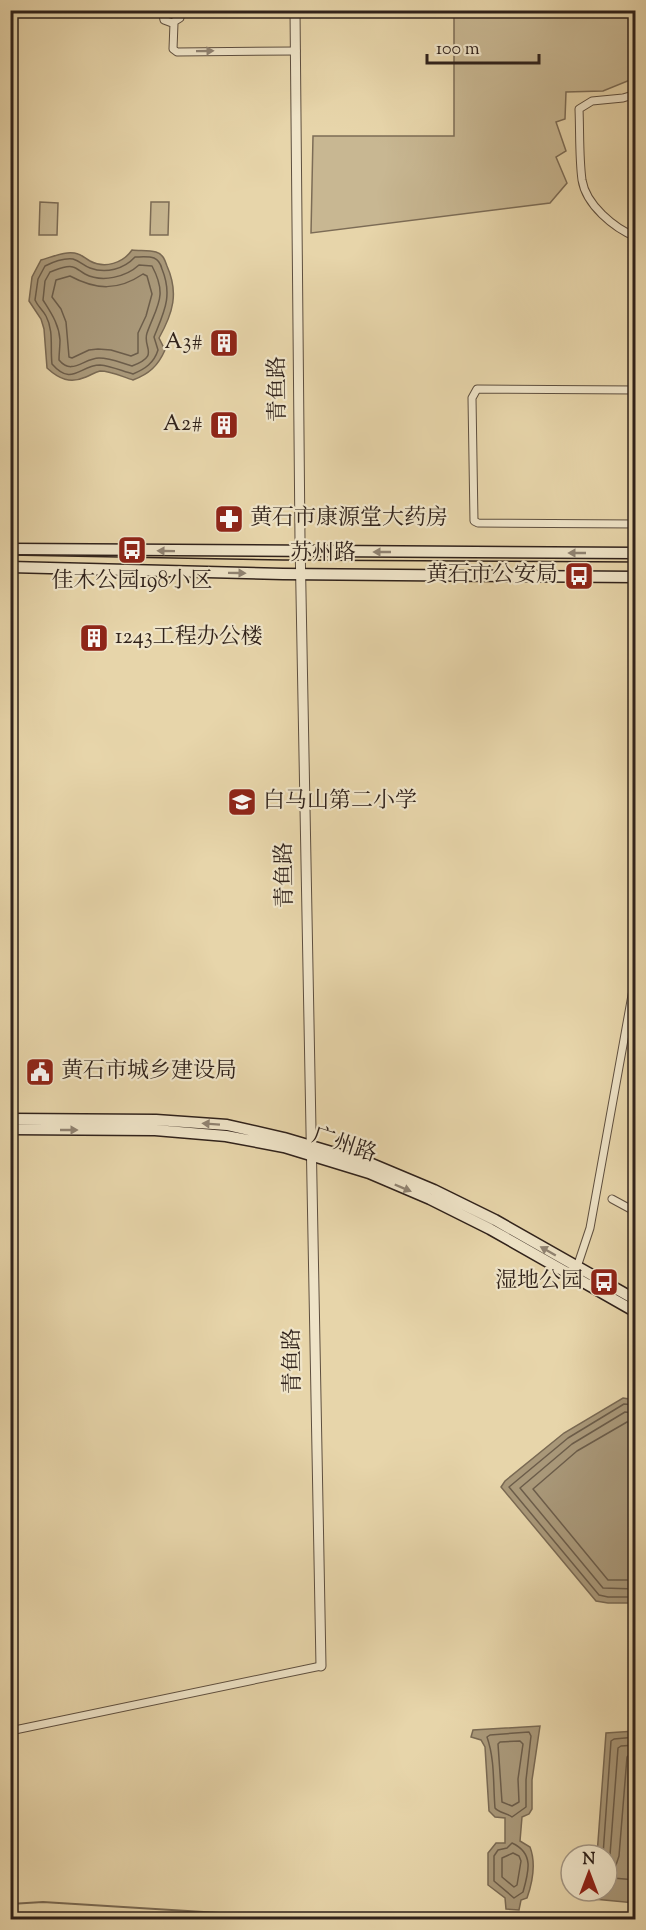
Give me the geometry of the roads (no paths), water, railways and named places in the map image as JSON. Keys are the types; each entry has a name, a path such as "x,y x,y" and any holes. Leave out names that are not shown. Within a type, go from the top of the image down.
{"main road":[{"name":"苏州路","path":"10,549 636,553"},
{"name":"苏州路","path":"10,567 636,577"},
{"name":"广州路","path":"10,1119 156,1120 227,1125 310,1151 430,1199 490,1229 636,1312"},
{"name":"广州路","path":"10,1129 155,1130 226,1136 372,1164 434,1190 495,1220 636,1300"}],"street":[{"path":"162,10 164,20 174,23"},
{"path":"181,10 180,18 174,23 172,34 175,51 296,51"},
{"name":"青鱼路","path":"295,10 310,1151 321,1666"},
{"path":"636,94 623,98 592,101 579,109 582,182 591,202 626,233 636,237"},
{"path":"636,390 477,389 472,398 474,520 478,523 636,524"},
{"path":"577,1267 590,1228 636,973"},
{"path":"612,1199 636,1212"},
{"path":"10,1731 321,1666"}],"water":[{"path":"132,250 153,251 160,254 171,276 173,303 159,338 165,350 159,361 144,375 133,380 104,371 75,380 56,375 47,368 44,329 41,319 29,301 32,277 41,260 60,254 74,253 96,263 108,264 119,261"},
{"path":"623,1398 635,1400 635,1603 608,1603 596,1601 501,1487 505,1481 564,1433"},
{"path":"540,1726 532,1780 532,1809 529,1814 522,1817 520,1841 530,1847 533,1859 532,1879 527,1898 521,1900 519,1910 506,1909 505,1898 488,1885 488,1853 496,1843 505,1843 505,1818 495,1817 489,1811 485,1747 481,1740 471,1737 473,1730"},
{"path":"635,1731 635,1903 619,1901 619,1843 598,1843 606,1733"}],"waterway":[{"path":"10,1904 43,1902 334,1920"}],"tram line":[{"path":"10,555 283,560 636,562"}],"place":[{"name":"A3#","path":"224,343"},
{"name":"A2#","path":"224,425"},
{"name":"黄石市康源堂大药房","path":"229,519"},
{"name":"佳木公园198小区","path":"132,550"},
{"name":"黄石市公安局","path":"579,576"},
{"name":"1243工程办公楼","path":"94,638"},
{"name":"白马山第二小学","path":"242,802"},
{"name":"黄石市城乡建设局","path":"40,1072"},
{"name":"湿地公园","path":"604,1282"}]}
